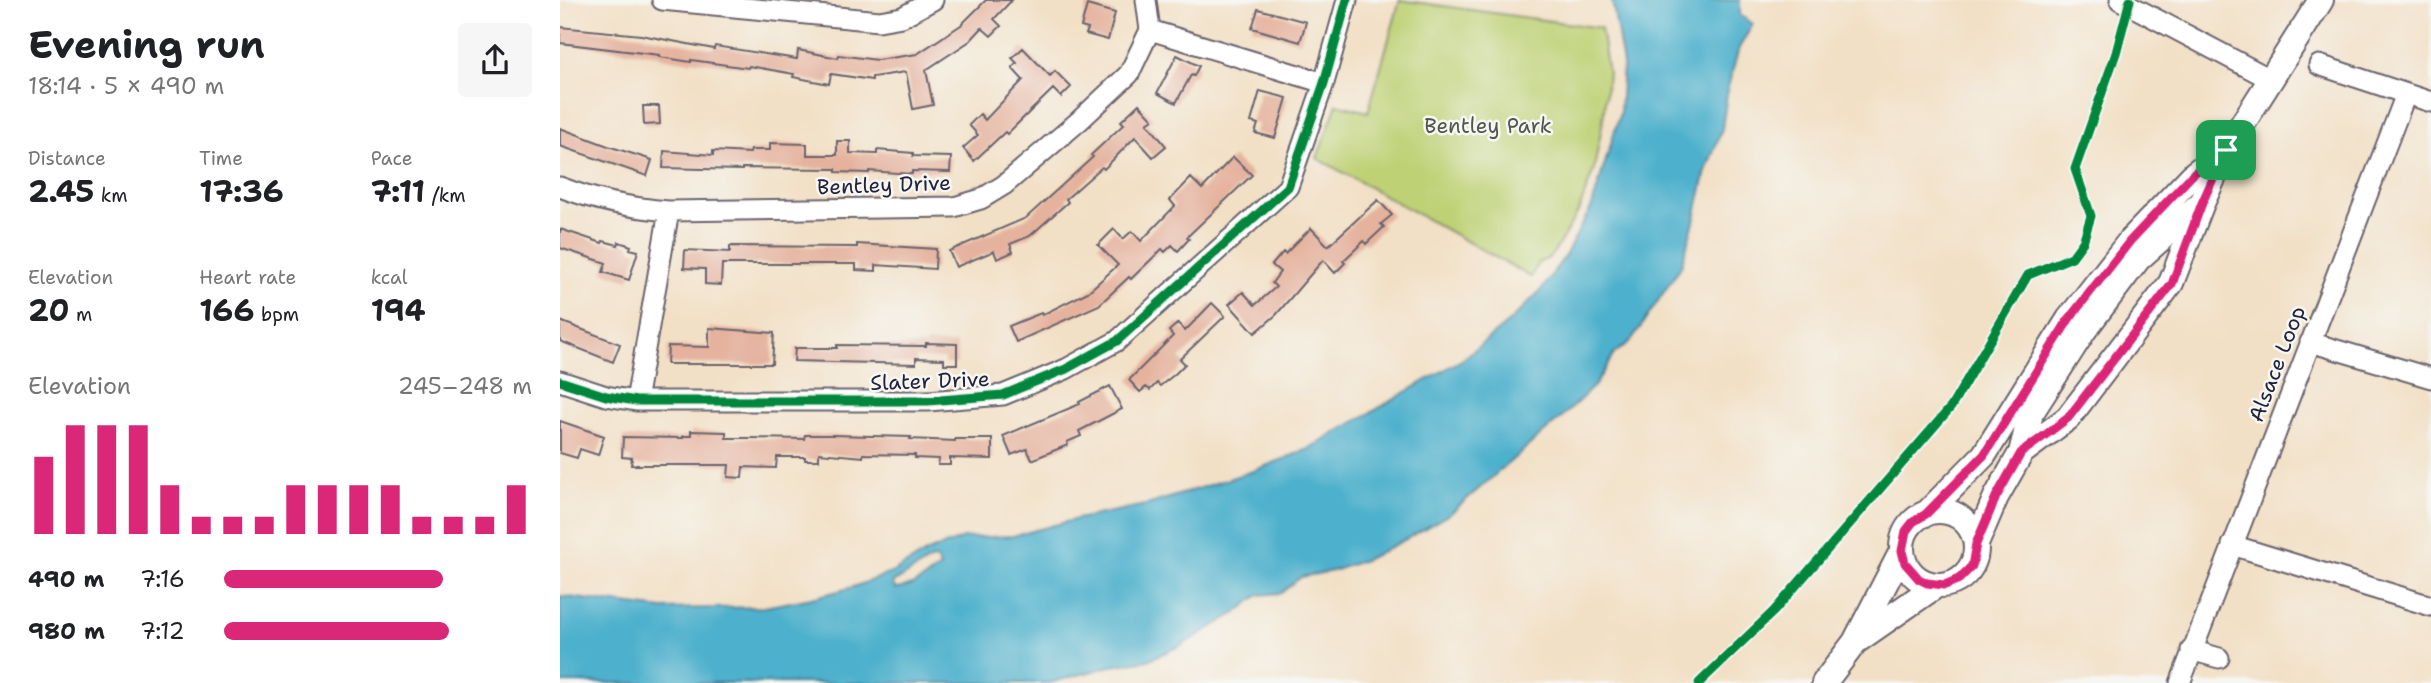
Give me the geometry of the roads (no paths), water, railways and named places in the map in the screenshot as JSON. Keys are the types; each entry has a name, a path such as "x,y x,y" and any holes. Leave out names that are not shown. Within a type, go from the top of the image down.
{"main road":[{"path":"2021,453 2068,418 2172,284 2202,203 2226,150 2320,0"},
{"path":"1824,683 1855,642 1902,551 1906,531 1984,455 2069,319 2130,241 2194,173 2226,150"},
{"path":"1855,642 1937,585 1954,582 1965,574 1975,558 1976,544 1996,497 2021,453 2031,413 2085,328 2138,258 2202,203"},
{"path":"1926,514 1944,512 1959,517 1971,529 1976,544"},
{"path":"1902,551 1909,570 1919,579 1937,585"}],"street":[{"path":"662,0 879,21 902,17 933,0"},
{"path":"1146,0 1150,30 1324,83"},
{"name":"Slater Drive","path":"560,381 606,396 636,401 964,400 1003,395 1066,369 1117,341 1288,187 1324,83 1347,0"},
{"path":"2120,0 2270,79"},
{"name":"Bentley Drive","path":"560,187 622,206 668,211 954,207 981,199 1004,185 1079,121 1129,74 1150,30"},
{"path":"2319,65 2431,102"},
{"name":"Alsace Loop","path":"2180,683 2406,94"},
{"path":"636,401 668,211"},
{"path":"2310,342 2431,378"},
{"path":"2232,545 2431,606"},
{"path":"2191,650 2220,658"}],"water":[{"path":"1612,0 1740,0 1740,15 1753,24 1739,48 1728,87 1722,129 1706,171 1681,266 1632,340 1614,354 1595,385 1451,513 1367,559 1333,571 1301,577 1281,593 1259,595 1236,613 1182,645 1148,660 1112,666 1049,683 560,683 560,596 663,609 764,607 812,598 891,573 928,552 963,538 1013,536 1150,504 1253,471 1306,450 1463,359 1510,321 1542,289 1566,254 1592,206 1620,113 1623,64","holes":["932,559 937,560 940,567 929,575 913,584 895,589 893,583"]}],"park label":[{"name":"Bentley Park","path":"1488,126"}]}
